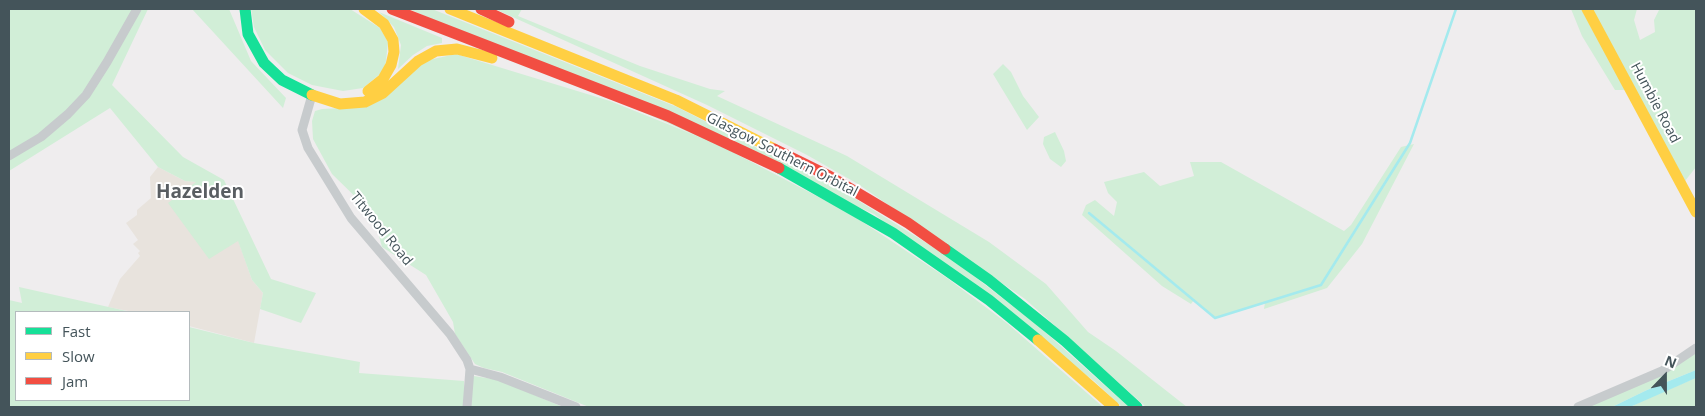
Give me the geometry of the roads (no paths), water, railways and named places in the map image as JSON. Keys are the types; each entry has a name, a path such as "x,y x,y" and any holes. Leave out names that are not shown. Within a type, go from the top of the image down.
{"main road":[{"path":"245,9 248,34 264,63 282,80 340,104 365,102 383,93 427,55 436,51 451,49 467,51 590,86"},
{"path":"312,94 364,93 378,85 388,72 393,58 393,40 384,24 364,9"},
{"name":"Glasgow Southern Orbital","path":"392,9 668,116 793,175 854,209 926,255 989,300 1056,355 1114,407"},
{"name":"Glasgow Southern Orbital","path":"450,9 628,80 711,116 829,176 908,223 1021,304 1065,341 1137,407"},
{"path":"481,9 628,80"},
{"name":"Humbie Road","path":"1587,9 1696,212"}],"street":[{"path":"9,156 41,137 68,114 86,95 137,9"},
{"name":"Titwood Road","path":"312,94 302,130 308,148 321,172 351,218 450,334 470,369"},
{"path":"1578,407 1662,370 1696,348"},
{"path":"467,407 470,369 500,376 576,407"}],"water":[{"path":"1696,370 1696,378 1630,407 1612,407 1647,390"}],"waterway":[{"path":"1089,213 1215,318 1321,285 1410,143 1456,9"}],"district":[{"name":"Hazelden","path":"200,193"}]}
